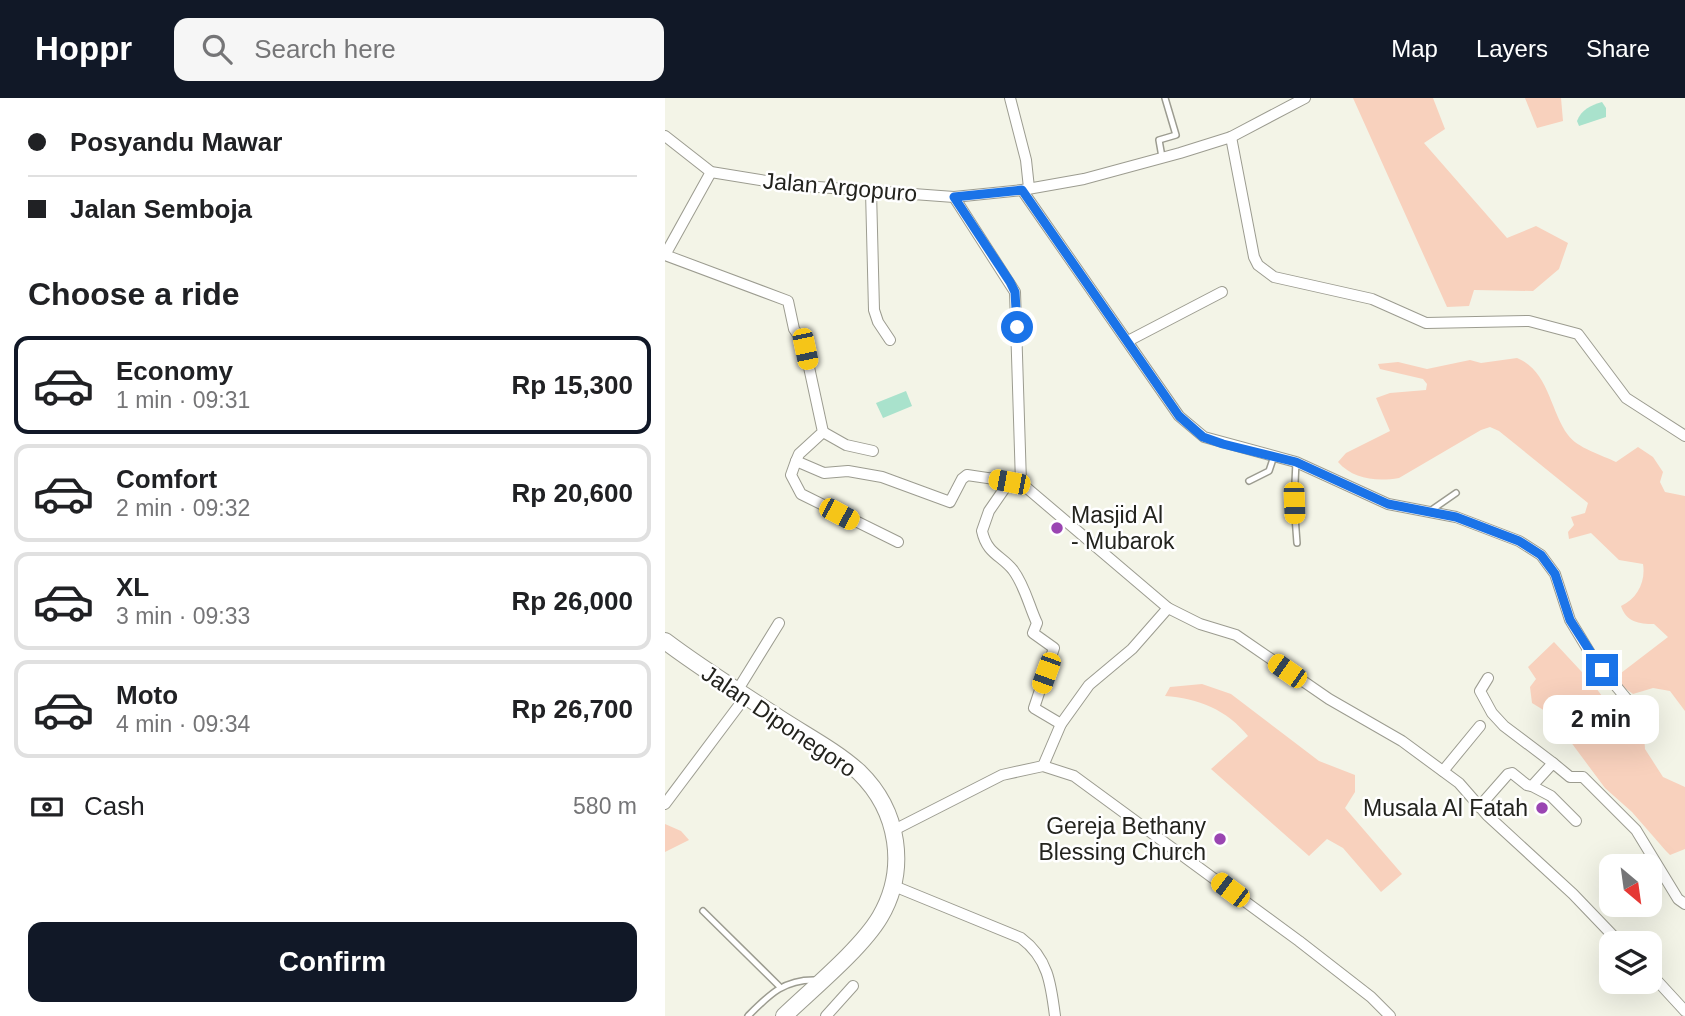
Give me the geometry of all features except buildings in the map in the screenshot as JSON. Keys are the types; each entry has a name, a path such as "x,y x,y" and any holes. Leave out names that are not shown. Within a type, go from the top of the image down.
{"main road":[{"name":"Jalan Diponegoro","path":"667,647 860,773 885,808 894,830 897,867 894,886 871,929 783,1016"}],"street":[{"path":"1010,98 1026,160 1025,189 1179,416 1190,427 1223,444 1296,462 1388,504 1456,517 1519,541 1541,555 1555,574 1570,620 1593,658 1648,725"},
{"name":"Jalan Argopuro","path":"665,136 711,172 791,185 954,197 1084,179 1162,158 1231,137 1305,98"},
{"path":"1231,137 1254,257 1265,273 1320,289 1371,299 1426,323 1529,321 1578,334 1626,398 1685,436"},
{"path":"711,172 665,255 788,300 794,329 804,344 823,432 846,445 873,451"},
{"path":"871,191 874,310 878,323 890,340"},
{"path":"954,197 1015,292 1021,483"},
{"path":"1128,341 1222,292"},
{"path":"823,432 799,454 791,475 801,494 898,542"},
{"path":"796,461 824,473 848,471 882,477 950,502 967,475 1021,483 1168,608 1200,624 1236,635 1329,699 1402,741 1459,783 1479,807 1573,894 1608,931"},
{"path":"1009,482 989,511 982,531 989,548 1012,569 1027,597 1037,623 1033,633 1055,648 1034,708 1061,724"},
{"path":"1043,766 1061,724 1089,685 1132,649 1168,608"},
{"path":"665,804 741,694 779,623"},
{"path":"1487,678 1480,691 1492,713 1570,777 1586,779 1636,831 1678,899 1685,904"},
{"path":"1443,771 1480,726"},
{"path":"1532,786 1553,763"},
{"path":"894,830 1002,775 1043,766 1083,781 1309,949 1371,997 1390,1016"},
{"path":"1479,807 1508,774 1512,773 1527,785 1551,796 1576,821"},
{"path":"894,886 1021,938 1031,946 1048,973 1055,1016"},
{"path":"826,1016 853,986"},
{"path":"1662,986 1685,1011"}],"lane":[{"path":"1162,158 1159,140 1176,135 1165,98"},
{"path":"1249,481 1261,478 1269,471 1274,456"},
{"path":"1296,462 1294,492 1297,542"},
{"path":"1429,511 1456,494"},
{"path":"702,911 779,986"},
{"path":"748,1016 779,986 800,980 821,980"}],"shaded area":[{"path":"1353,98 1433,98 1445,129 1424,143 1507,238 1536,226 1568,243 1559,269 1533,291 1474,290 1469,306 1447,307"},
{"path":"1525,98 1561,98 1563,121 1537,128"},
{"path":"1602,102 1606,108 1606,117 1579,126 1577,121 1584,111"},
{"path":"1517,358 1536,372 1572,440 1616,462 1638,447 1653,457 1663,472 1660,482 1665,492 1685,496 1685,711 1670,691 1653,688 1633,694 1622,686 1621,673 1668,637 1654,624 1638,623 1630,619 1621,606 1632,599 1639,589 1643,564 1619,560 1591,533 1569,539 1568,532 1574,525 1571,517 1585,513 1588,503 1499,431 1490,427 1481,430 1399,478 1365,478 1344,468 1338,462 1346,453 1390,431 1376,398 1390,393 1426,390 1427,384 1423,379 1380,369 1378,364 1398,362 1427,369 1470,360 1481,363"},
{"path":"906,391 912,406 883,418 876,403"},
{"path":"1554,642 1593,684 1620,720 1637,725 1644,735 1645,749 1663,777 1685,787 1685,849 1670,855 1632,812 1605,788 1550,714 1532,703 1530,687 1536,679 1528,667"},
{"path":"1202,684 1231,694 1319,761 1355,775 1355,792 1345,808 1402,874 1381,892 1343,848 1327,839 1309,856 1211,769 1248,736 1231,719 1211,707 1189,699 1165,696 1170,687"},
{"path":"665,824 681,831 689,840 665,852"}],"place":[{"name":"Masjid Al - Mubarok","path":"1057,528"},
{"name":"Musala Al Fatah","path":"1542,808"},
{"name":"Gereja Bethany Blessing Church","path":"1220,839"}],"route":[{"path":"1017,327 1015,292 954,197 1022,190 1179,416 1203,437 1296,462 1388,504 1456,517 1519,541 1541,555 1555,574 1570,620 1602,670"}]}
